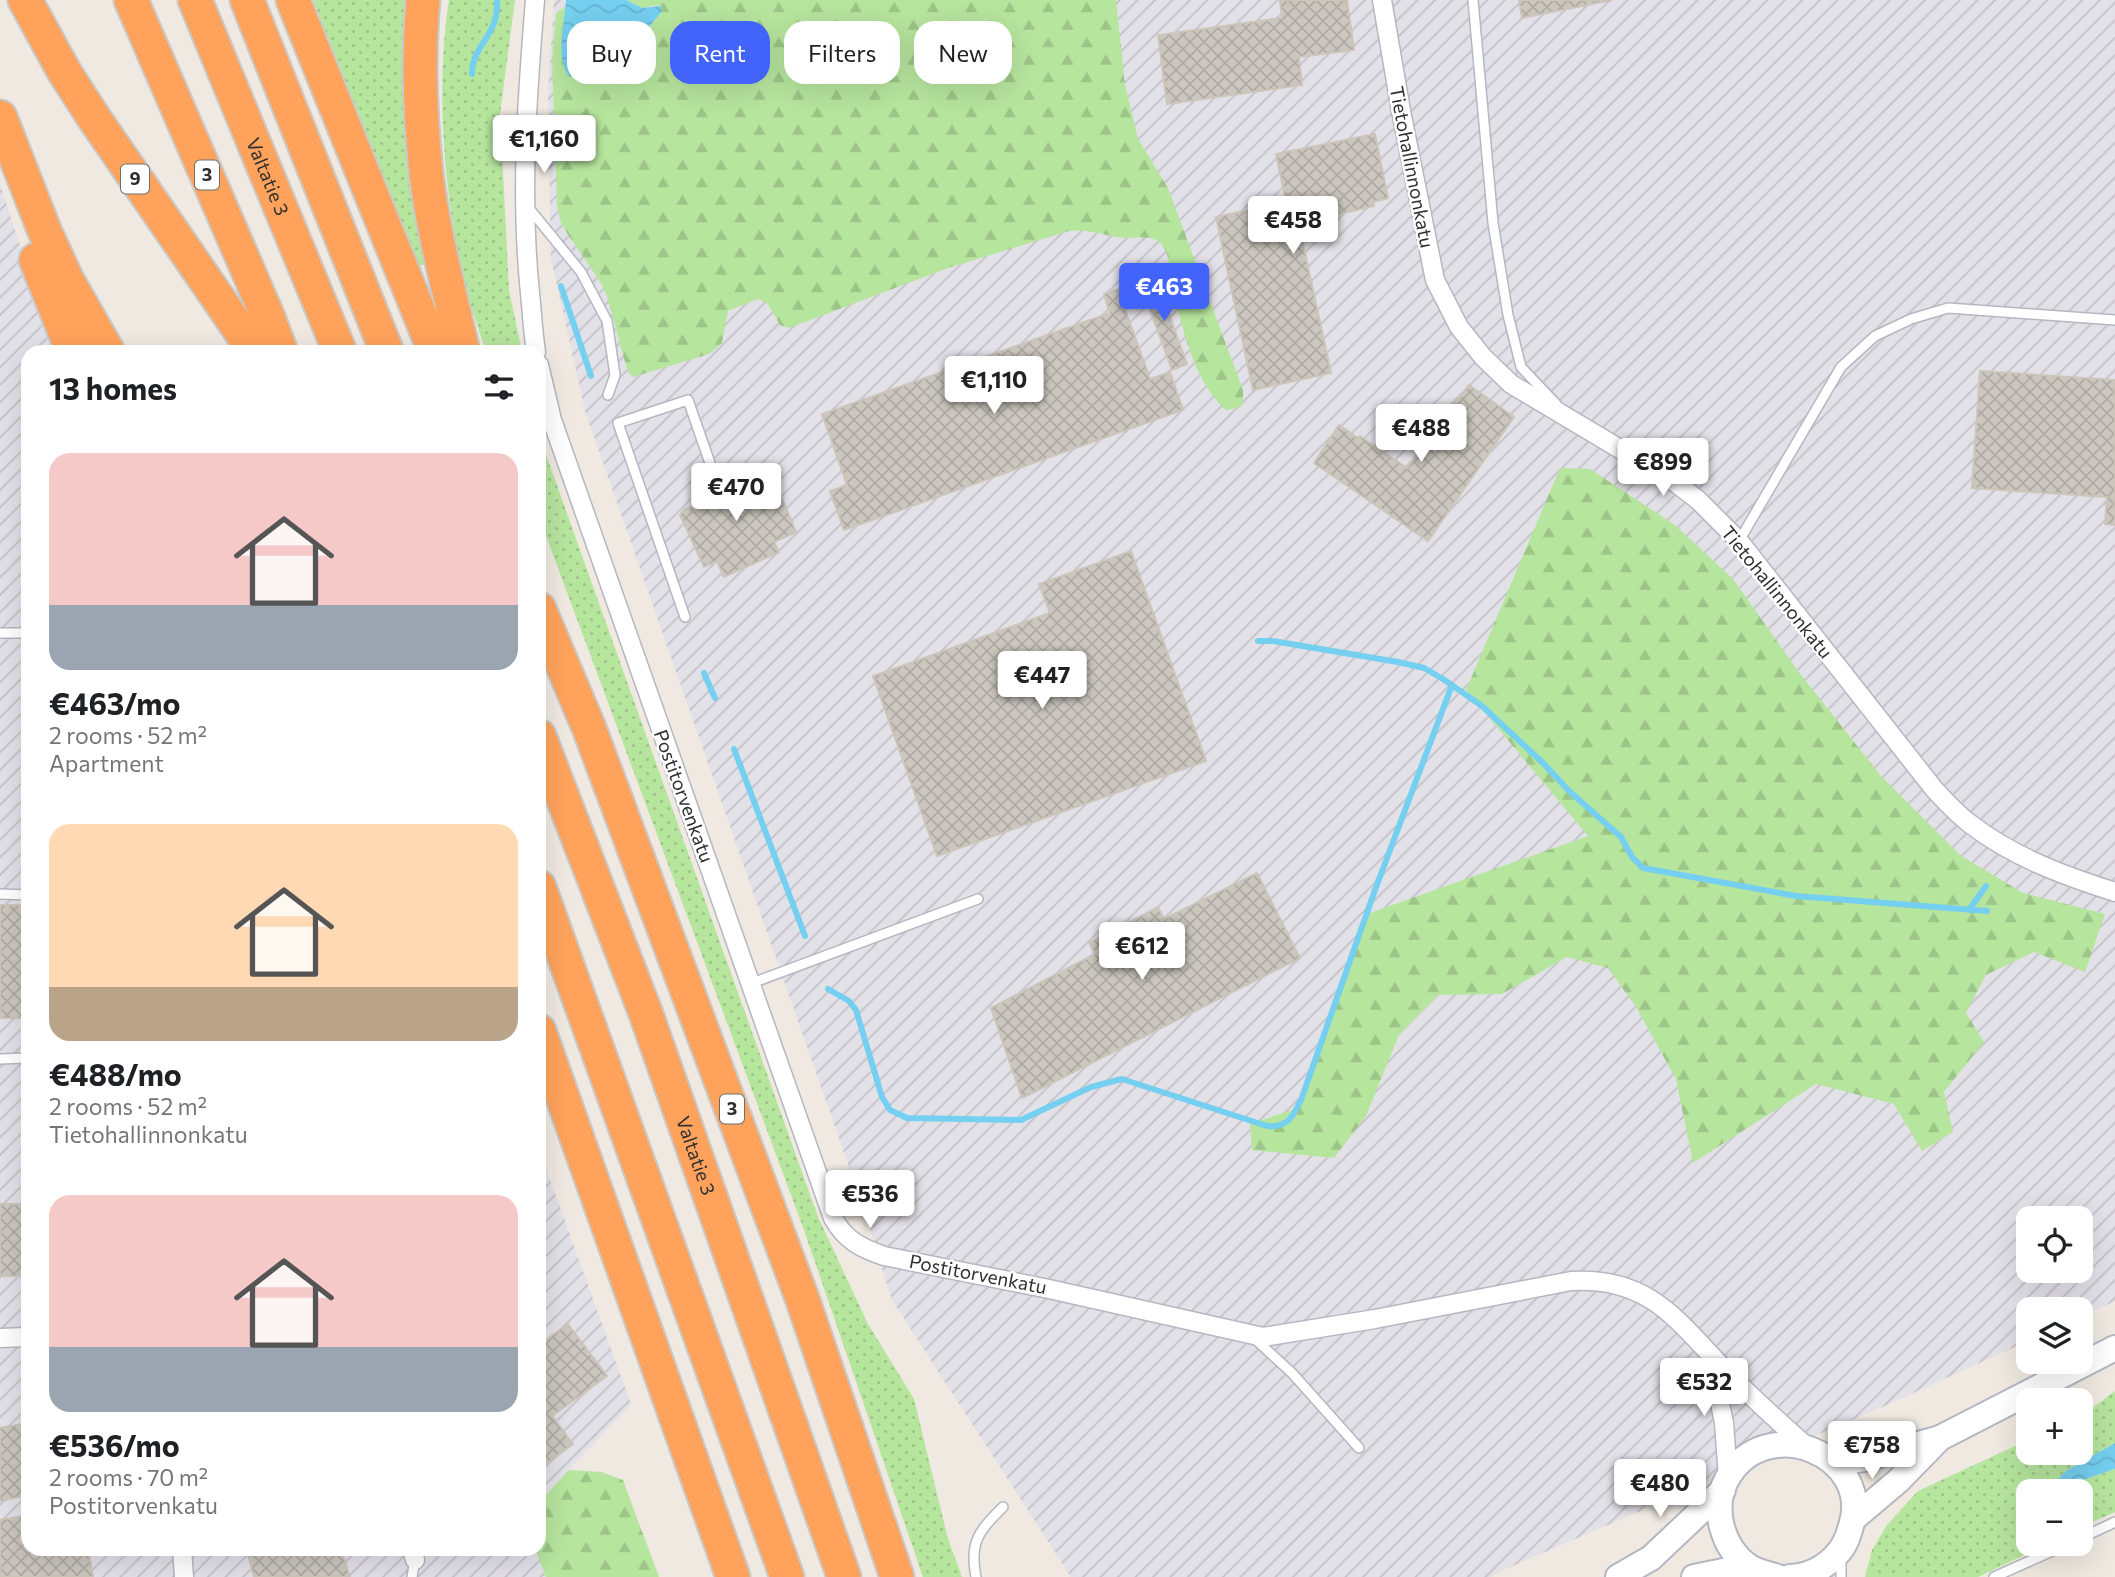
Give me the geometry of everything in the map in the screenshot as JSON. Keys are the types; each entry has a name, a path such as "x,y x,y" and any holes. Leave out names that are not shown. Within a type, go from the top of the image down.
{"highway":[{"name":"9","path":"25,0 65,73 94,118 250,345"},
{"name":"3","path":"131,0 278,345"},
{"name":"Valtatie 3","path":"195,0 337,345"},
{"path":"247,0 384,345"},
{"path":"293,0 432,345"},
{"path":"423,0 419,43 426,173 461,345"},
{"path":"0,117 45,232 104,345"},
{"path":"0,151 32,249 70,345"},
{"path":"546,616 555,646"},
{"name":"3","path":"546,625 589,728 802,1298 897,1577"},
{"name":"Valtatie 3","path":"546,754 646,1014 844,1577"},
{"path":"546,906 787,1577"},
{"path":"546,1054 733,1577"}],"main road":[{"path":"1835,1463 1864,1459 1940,1438 2115,1348"},
{"path":"1853,1519 1899,1481 1940,1438"},
{"path":"1618,1577 1651,1558 1725,1484 1742,1460 1761,1448 1784,1443 1806,1446 1835,1463 1851,1489 1853,1519 1842,1549 1830,1562 1814,1572 1790,1577"},
{"path":"1725,1484 1719,1511 1723,1532 1733,1551 1748,1566 1778,1577"},
{"path":"1694,1577 1748,1566"}],"street":[{"path":"535,0 527,99 524,203 535,345"},
{"name":"Tietohallinnonkatu","path":"1382,0 1435,280 1459,327 1483,357 1511,384 1672,480 1698,500 1740,541 1934,789 1968,822 2016,855 2064,876 2115,892"},
{"name":"Postitorvenkatu","path":"546,397 833,1218 849,1240 884,1255 1251,1335 1277,1336 1584,1280 1621,1285 1651,1297 1677,1317 1757,1403 1806,1446"},
{"path":"0,1338 21,1337"},
{"path":"1710,1354 1724,1423 1725,1484"},
{"path":"182,1556 184,1577"}],"lane":[{"path":"1473,0 1493,223 1508,315 1521,366 1570,419"},
{"path":"524,203 573,261 607,321 615,375 608,395"},
{"path":"1740,541 1841,367 1875,336 1911,319 1948,309 2115,320"},
{"path":"685,617 618,423 688,400 711,466"},
{"path":"0,633 21,633"},
{"path":"0,894 21,895"},
{"path":"752,984 978,899"},
{"path":"0,1059 21,1058"},
{"path":"1251,1335 1292,1373 1359,1448"},
{"path":"976,1577 973,1556 977,1538 1003,1507"},
{"path":"2093,1532 2115,1522"},
{"path":"1841,1577 1842,1549"},
{"path":"1994,1577 2041,1556"}],"shaded area":[{"path":"554,0 2115,0 2115,1301 2093,1311 2093,1297 2016,1297 2016,1346 1491,1577 1071,1577 892,1300 863,1207 585,411 551,259 548,95"},
{"path":"0,184 53,345 21,345 21,1556 538,1556 546,1577 0,1577"},
{"path":"546,1168 631,1404 546,1495"}],"green space":[{"path":"313,0 416,0 431,263 418,266"},
{"path":"449,0 515,0 500,114 509,290 521,345 484,345 468,297 449,199 443,132 445,32"},
{"path":"626,0 1116,0 1125,85 1138,139 1168,188 1243,390 1243,404 1238,408 1226,410 1215,399 1198,371 1182,324 1166,252 1159,242 1145,237 1122,238 1082,231 1069,231 951,267 789,328 780,325 767,303 758,299 728,311 722,343 709,354 633,377 628,372 607,296 561,223 557,205 552,61 556,13 566,6 562,58 567,67 567,84 656,84 656,21 650,21 657,5 642,8"},
{"path":"546,455 818,1217 868,1324 914,1399 948,1539 962,1577 923,1577 804,1230 546,536"},
{"path":"1560,468 1590,469 1675,525 1733,579 1798,671 1881,776 1960,855 2023,893 2105,914 2085,972 2034,952 1986,975 1966,1013 1984,1042 1944,1092 1953,1132 1922,1151 1894,1104 1816,1084 1693,1163 1676,1079 1636,1007 1608,968 1567,957 1502,994 1438,995 1399,1035 1366,1116 1334,1158 1252,1150 1250,1124 1301,1107 1364,915 1588,836 1466,690"},
{"path":"2115,1391 2115,1443 2093,1456 2093,1407"},
{"path":"2016,1446 2016,1465 2076,1465 2058,1479 2016,1479 2016,1556 2022,1556 1978,1577 1865,1577 1872,1550 1887,1525 1918,1491"},
{"path":"2115,1469 2115,1512 2093,1522 2093,1479 2086,1479"},
{"path":"569,1470 602,1472 623,1480 659,1577 546,1577 538,1556 546,1556 546,1495"}],"water":[{"path":"566,0 626,0 642,8 661,6 662,11 654,21 567,21 567,73 562,61"},
{"path":"2115,1443 2115,1469 2086,1479 2058,1479 2076,1465 2093,1465 2093,1456"}],"building":[{"path":"1280,0 1347,0 1354,50 1299,57 1302,85 1167,104 1158,35 1282,18"},
{"path":"1519,0 1612,0 1522,18"},
{"path":"1375,134 1388,198 1373,202 1374,206 1304,222 1307,239 1302,239 1331,373 1253,390 1216,217 1286,202 1276,154"},
{"path":"1155,276 1187,364 1172,370 1140,282"},
{"path":"1118,289 1150,379 1170,372 1183,410 844,530 830,491 847,485 822,414 1110,313 1104,294"},
{"path":"1980,371 2115,380 2115,525 2105,524 2107,497 1972,488"},
{"path":"1469,385 1514,417 1428,541 1314,463 1339,425 1407,468"},
{"path":"741,465 752,489 758,487 765,503 781,496 796,532 774,542 779,552 724,577 717,561 704,567 680,515 684,509 691,507 697,512 707,508 696,486"},
{"path":"1131,551 1206,761 937,856 873,676 1050,613 1039,584"},
{"path":"1257,873 1300,958 1022,1098 991,1008 1095,954 1089,943 1158,907 1164,919"},
{"path":"0,905 21,905 21,1018 0,1018"},
{"path":"0,1204 21,1204 21,1276 0,1276"},
{"path":"568,1324 607,1376 552,1416 573,1444 546,1464 546,1340"},
{"path":"21,1424 21,1496 0,1501 0,1428"},
{"path":"21,1516 21,1556 89,1556 93,1577 0,1577 0,1520"},
{"path":"248,1556 343,1556 350,1577 254,1577"}],"waterway":[{"path":"472,74 476,56 494,22 497,0"},
{"path":"561,286 591,376"},
{"path":"1258,641 1273,641 1398,662 1424,668 1443,679 1482,706 1545,765 1569,791 1621,837 1632,857 1643,868 1796,896 1987,911"},
{"path":"704,673 715,698"},
{"path":"828,989 849,1001 856,1010 882,1097 890,1110 907,1118 1021,1120 1091,1087 1122,1079 1267,1126 1280,1125 1292,1116 1301,1100 1375,890 1452,685"},
{"path":"734,749 805,936"},
{"path":"1969,910 1986,886"}]}
